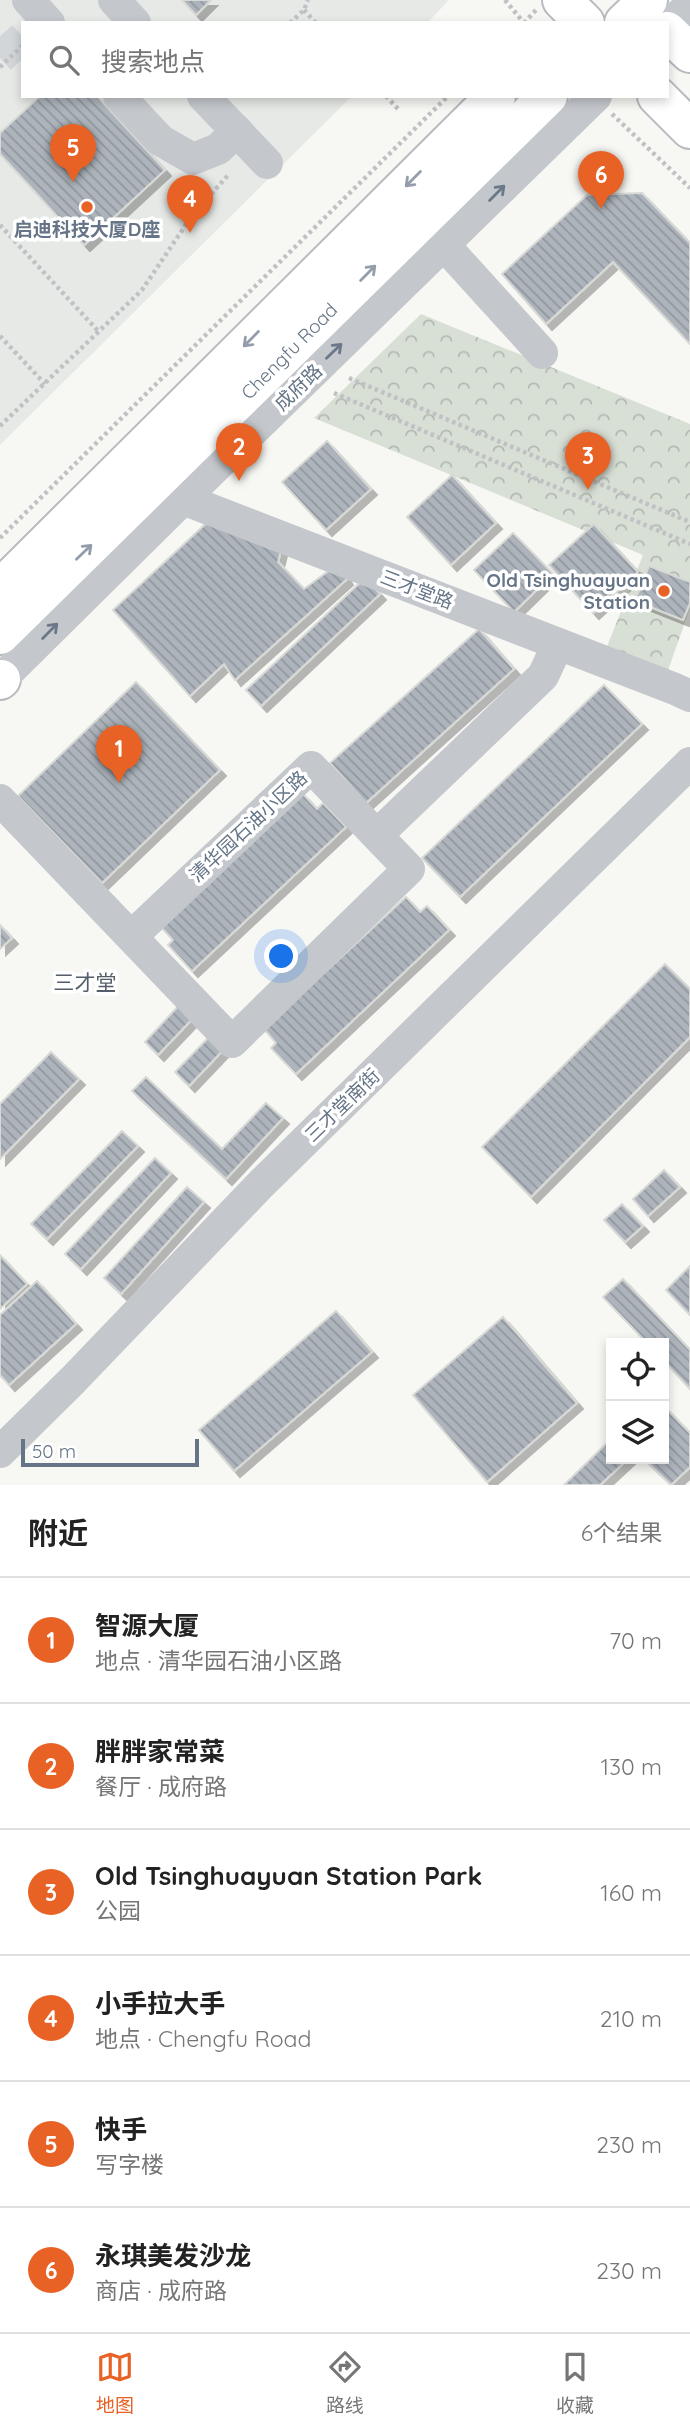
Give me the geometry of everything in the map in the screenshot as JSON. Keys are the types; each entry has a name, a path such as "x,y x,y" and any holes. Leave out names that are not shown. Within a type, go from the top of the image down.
{"main road":[{"path":"669,23 690,53"},
{"name":"Chengfu Road","path":"0,589 494,98"},
{"name":"Chengfu Road","path":"0,635 546,98"},
{"path":"659,98 690,129"}],"street":[{"path":"114,0 133,21"},
{"path":"121,98 160,140 193,159 227,140"},
{"path":"205,98 227,140 267,163"},
{"name":"成府路","path":"1,680 595,98"},
{"path":"444,246 541,353"},
{"name":"三才堂路","path":"183,499 690,696"},
{"path":"377,835 543,676 558,644"},
{"name":"三才堂南街","path":"0,1452 261,1184 690,763"},
{"name":"清华园石油小区路","path":"0,800 133,935 232,1042 409,869 311,767 133,935"}],"path":[{"path":"292,21 304,10 308,0"},
{"path":"505,0 522,21"},
{"path":"304,10 314,21"},
{"path":"0,67 21,47"},
{"path":"388,98 398,109"},
{"path":"0,538 446,98"},
{"path":"597,98 690,188"},
{"path":"0,426 142,290 191,217 230,173 227,140"},
{"path":"0,225 99,332"},
{"path":"0,336 45,384"},
{"path":"349,377 690,523"},
{"path":"334,393 690,544"}],"shaded area":[{"path":"0,0 448,1 429,21 21,21 21,98 350,98 0,445"}],"green space":[{"path":"421,314 690,424 690,608 666,676 605,652 643,555 314,418"}],"building":[{"path":"182,0 211,0 196,15"},
{"name":"启迪科技大厦D座","path":"38,98 99,98 165,170 84,245 0,154 0,133"},
{"path":"642,193 690,243 690,344 613,262 546,324 502,274 587,195"},
{"path":"327,441 371,489 326,530 282,482"},
{"path":"452,475 496,523 451,565 407,517"},
{"path":"212,518 282,546 278,562 304,589 338,564 347,579 235,680 224,664 190,696 113,610"},
{"path":"594,524 638,572 593,613 549,565"},
{"path":"513,533 553,574 514,612 474,570"},
{"name":"Old Tsinghuayuan Station","path":"649,566 690,582 690,603 683,620 635,601"},
{"path":"365,578 380,594 261,706 246,690"},
{"path":"479,629 514,669 366,803 330,763"},
{"path":"136,682 220,770 102,883 18,796"},
{"path":"604,685 642,724 460,897 422,858"},
{"path":"303,794 317,809 323,803 346,827 192,971 168,945 173,940 161,927"},
{"path":"406,897 420,912 427,906 449,930 296,1074 271,1048 276,1043 264,1029"},
{"path":"0,925 12,938 0,949"},
{"path":"665,964 690,989 690,1037 531,1197 482,1147"},
{"path":"182,1002 196,1015 158,1055 145,1042"},
{"path":"213,1033 227,1046 189,1086 175,1072"},
{"path":"51,1052 79,1079 0,1159 0,1104"},
{"path":"146,1077 222,1149 266,1103 283,1118 226,1179 132,1091"},
{"path":"122,1131 138,1146 47,1239 31,1224"},
{"path":"155,1158 171,1173 81,1269 65,1254"},
{"path":"664,1170 680,1187 648,1216 633,1199"},
{"path":"187,1187 204,1202 121,1294 104,1278"},
{"path":"622,1204 643,1226 625,1242 604,1220"},
{"path":"0,1255 27,1284 0,1309"},
{"path":"690,1266 690,1315 666,1290"},
{"path":"623,1279 690,1350 690,1389 669,1366 669,1338 642,1338 603,1297"},
{"path":"37,1281 76,1324 9,1385 0,1375 0,1315"},
{"path":"336,1311 372,1352 234,1471 199,1430"},
{"path":"503,1317 577,1403 487,1482 413,1395"},
{"path":"669,1411 690,1433 690,1467 671,1485 649,1464 669,1464"},
{"path":"606,1444 606,1464 623,1464 600,1485 564,1485"}],"tunnel":[{"path":"0,58 21,39"}],"place":[{"name":"快手","path":"73,182"},
{"name":"启迪科技大厦D座","path":"87,207"},
{"name":"永琪美发沙龙","path":"601,209"},
{"name":"小手拉大手","path":"190,233"},
{"name":"胖胖家常菜","path":"239,481"},
{"name":"Old Tsinghuayuan Station Park","path":"588,490"},
{"name":"Old Tsinghuayuan Station","path":"664,591"},
{"name":"智源大厦","path":"119,783"}],"district":[{"name":"三才堂","path":"85,982"}]}
